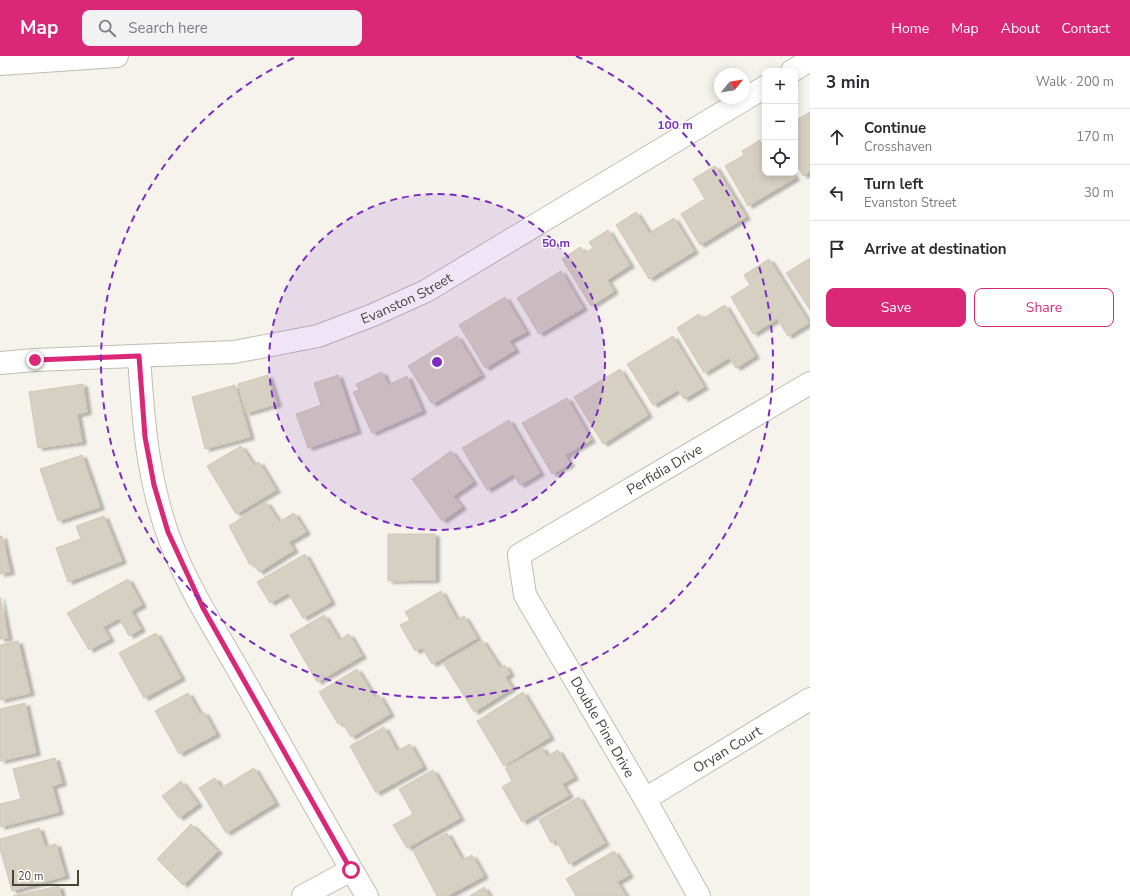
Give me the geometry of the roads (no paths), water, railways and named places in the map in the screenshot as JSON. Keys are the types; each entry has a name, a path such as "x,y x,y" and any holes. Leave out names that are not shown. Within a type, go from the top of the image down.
{"street":[{"path":"0,64 67,58 117,56"},
{"path":"797,68 810,60"},
{"name":"Evanston Street","path":"0,363 35,360 234,352 318,336 373,315 426,290 762,89"},
{"path":"139,356 145,437 154,485 168,532 203,608 366,896"},
{"name":"Perfidia Drive","path":"519,554 810,383"},
{"name":"Double Pine Drive","path":"519,554 525,595 645,799 699,896"},
{"name":"Oryan Court","path":"645,799 810,699"},
{"path":"303,896 351,870"}]}
